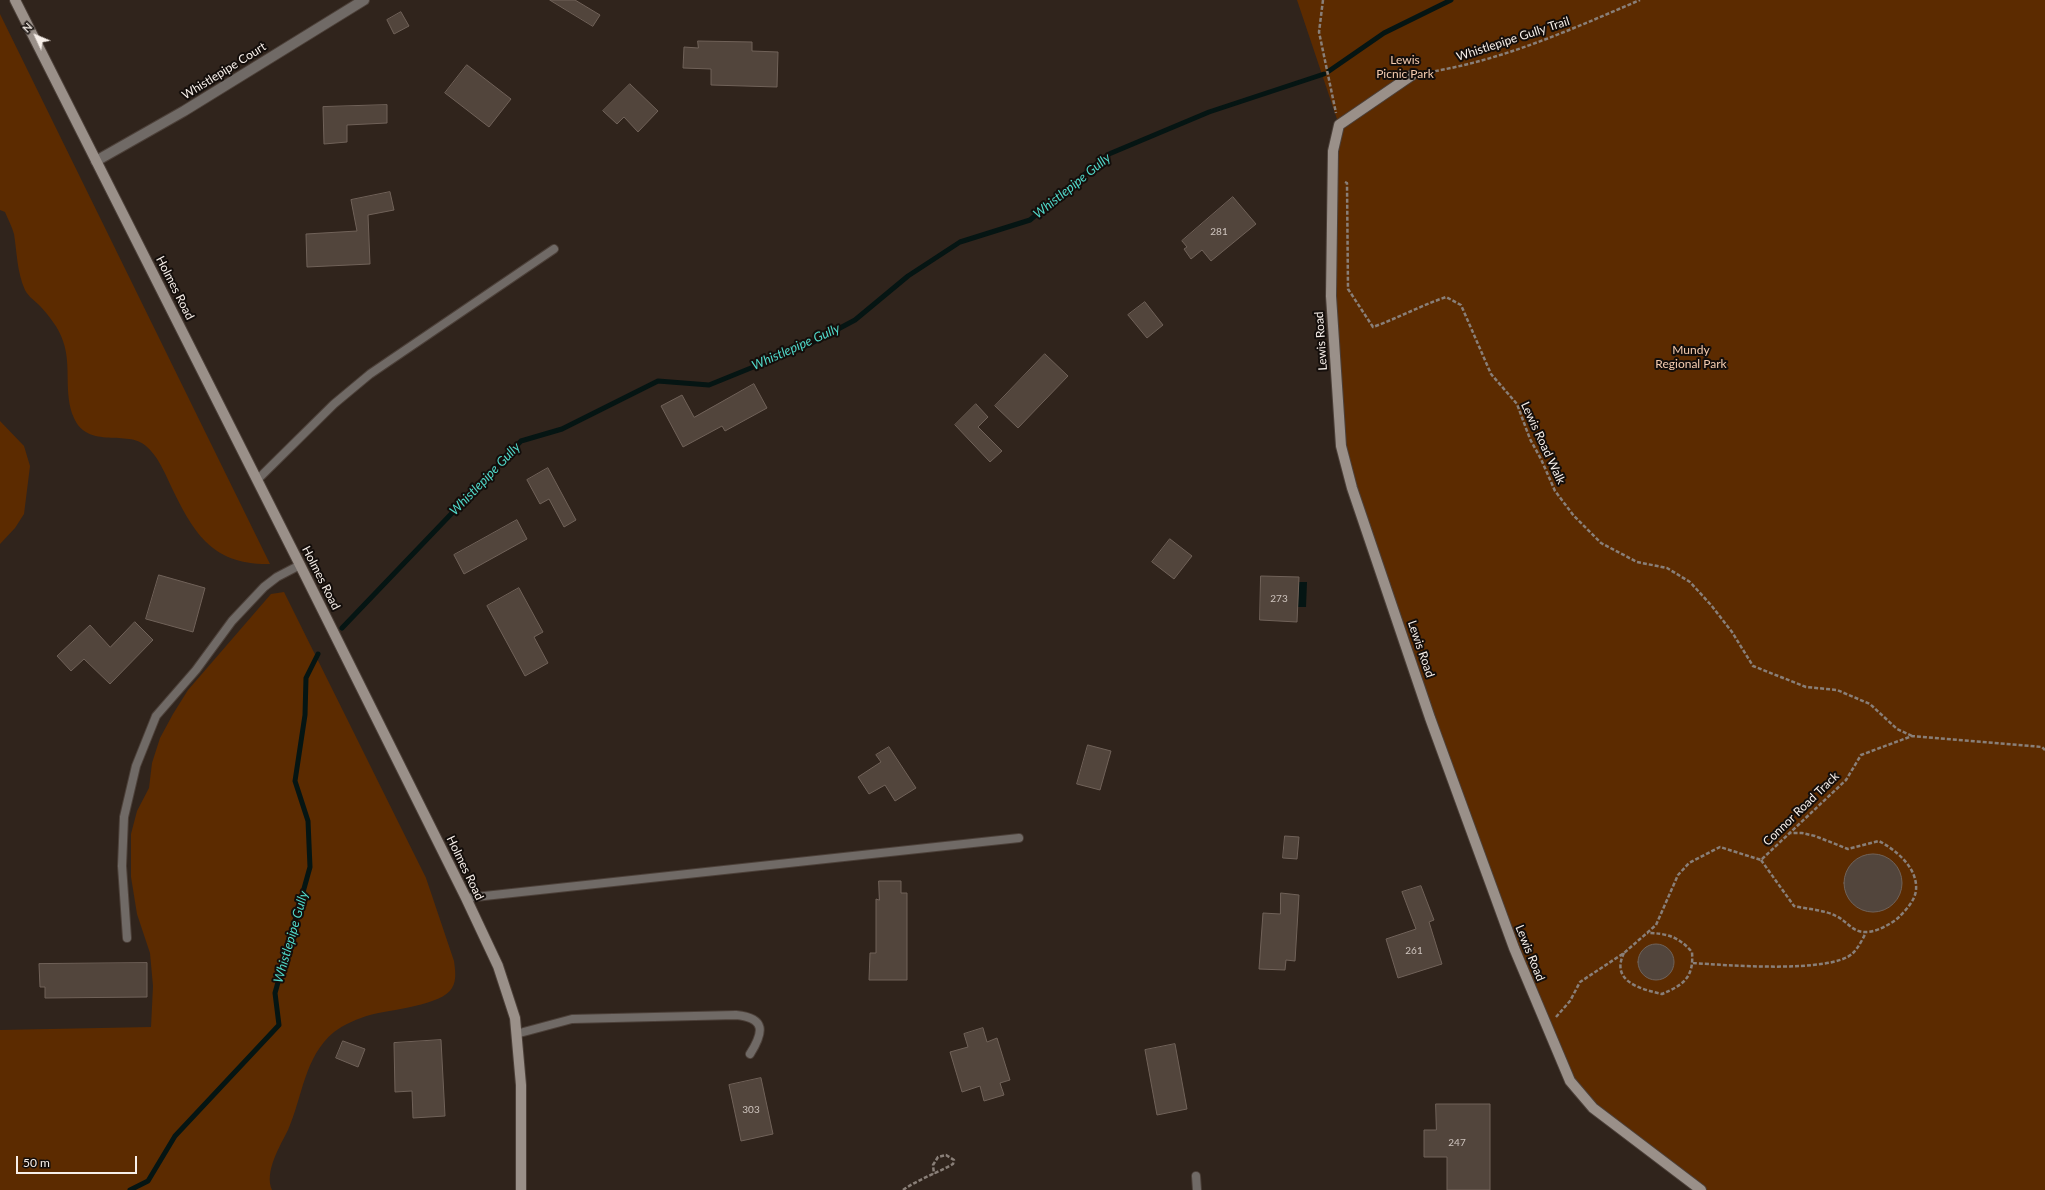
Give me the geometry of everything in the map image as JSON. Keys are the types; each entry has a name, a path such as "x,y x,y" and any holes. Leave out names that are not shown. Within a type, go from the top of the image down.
{"street":[{"name":"Holmes Road","path":"15,0 300,565 466,898 498,966 515,1018 521,1084 521,1190"},
{"name":"Whistlepipe Court","path":"96,161 184,111 364,0"},
{"path":"1339,125 1412,75"},
{"name":"Lewis Road","path":"1339,125 1333,151 1331,296 1341,446 1352,488 1430,718 1514,948 1570,1081 1593,1108 1701,1190"}],"lane":[{"path":"257,480 334,404 370,374 554,250"},
{"path":"126,938 122,866 124,817 136,766 156,716 196,670 232,621 264,587 276,577 300,565"},
{"path":"466,898 1019,838"},
{"path":"516,1034 572,1020 736,1014 748,1016 758,1023 760,1028 761,1035 750,1054"},
{"path":"1196,1176 1197,1190"}],"path":[{"path":"1323,0 1319,32 1323,57 1339,125"},
{"name":"Whistlepipe Gully Trail","path":"1412,75 1461,66 1538,43 1640,0"},
{"name":"Lewis Road Walk","path":"1332,176 1347,183 1348,289 1373,327 1393,320 1417,307 1446,297 1461,305 1491,374 1517,404 1530,439 1541,459 1555,491 1574,516 1601,543 1637,562 1667,568 1690,582 1711,605 1732,632 1752,666 1806,687 1837,690 1870,704 1897,729 1912,736"},
{"name":"Connor Road Track","path":"1547,1028 1570,1001 1580,982 1624,953 1656,925 1678,875 1689,863 1720,847 1761,860 1846,780 1861,756 1912,736 2042,747 2045,750"},
{"path":"1761,860 1794,906 1836,916 1857,931 1866,932 1881,929 1893,922 1908,908 1916,891 1914,875 1894,849 1879,841 1848,849 1815,836 1802,833 1789,833"},
{"path":"1693,962 1792,967 1832,964 1852,954 1866,932"},
{"path":"1624,953 1619,963 1620,971 1626,980 1637,987 1662,994 1677,988 1690,976 1693,962 1692,952 1677,938 1666,934 1647,933"},
{"path":"903,1190 916,1181 934,1174 953,1164 954,1160 946,1155 938,1157 933,1165 934,1174"}],"green space":[{"name":"Mundy Regional Park","path":"1297,0 2045,0 2045,1190 1696,1190 1593,1108 1570,1081 1514,948 1341,446 1331,296 1339,125"},
{"path":"0,14 270,564 250,563 233,559 218,552 196,531 178,501 160,464 154,454 146,446 138,441 108,438 89,433 80,428 74,418 69,399 67,360 63,341 59,331 50,318 25,290 19,269 14,234 5,212 0,210"},
{"path":"0,421 24,446 30,466 24,514 15,528 0,544"},
{"path":"284,592 426,878 454,961 454,985 447,994 427,1003 370,1015 351,1022 334,1032 324,1042 310,1065 293,1117 271,1167 270,1183 272,1190 0,1190 0,1030 151,1027 153,986 150,953 137,914 131,877 131,834 137,811 149,788 152,763 160,738 188,690 271,594"}],"shaded area":[{"path":"1299,582 1307,582 1306,607 1298,607"}],"building":[{"path":"550,0 575,0 600,15 593,26"},
{"path":"401,12 409,26 394,34 387,20"},
{"path":"698,41 752,42 752,51 778,52 777,87 711,85 711,69 683,68 684,47 698,48"},
{"path":"467,65 511,99 489,127 445,93"},
{"path":"630,84 658,111 638,132 624,117 617,124 603,111"},
{"path":"387,105 387,123 347,125 347,142 324,144 323,107"},
{"path":"390,192 394,210 368,215 370,264 307,267 306,234 357,231 351,200"},
{"path":"1233,197 1256,224 1211,261 1202,250 1191,259 1184,249 1187,247 1182,241"},
{"path":"1145,302 1163,325 1147,338 1128,315"},
{"path":"1045,354 1068,376 1018,428 995,406"},
{"path":"754,384 767,408 725,431 722,426 683,447 661,406 682,395 694,417"},
{"path":"976,404 988,417 978,427 1002,451 990,462 955,425"},
{"path":"548,468 576,520 564,527 549,499 540,504 527,480"},
{"path":"517,520 527,539 464,574 454,555"},
{"path":"1170,539 1192,556 1174,579 1152,562"},
{"path":"159,575 205,588 193,632 146,619"},
{"path":"1261,576 1299,577 1297,622 1260,620"},
{"path":"519,588 543,632 534,637 548,663 525,676 487,606"},
{"path":"135,622 153,640 110,684 84,659 71,671 57,656 90,625 110,647"},
{"path":"1088,745 1111,751 1100,790 1077,784"},
{"path":"889,747 916,788 895,801 885,785 869,794 858,777 881,762 876,755"},
{"path":"1285,836 1299,837 1297,859 1283,858"},
{"path":"1873,854 1884,856 1897,867 1900,872 1902,883 1900,894 1889,907 1884,910 1873,912 1862,910 1849,899 1846,894 1844,883 1846,872 1857,859 1862,856"},
{"path":"879,881 901,881 901,893 907,893 907,980 869,980 870,953 876,953 876,899 879,900"},
{"path":"1421,886 1434,920 1429,922 1442,964 1398,978 1386,939 1416,929 1402,892"},
{"path":"1281,893 1299,895 1295,961 1286,960 1285,970 1259,969 1263,913 1280,914"},
{"path":"1656,944 1666,947 1671,952 1674,962 1671,972 1666,977 1656,980 1646,977 1641,972 1638,962 1641,952 1646,947"},
{"path":"147,963 147,997 45,998 45,987 40,987 39,964"},
{"path":"983,1028 987,1042 997,1038 1010,1080 1000,1083 1004,1095 984,1101 980,1086 962,1092 950,1052 968,1047 964,1034"},
{"path":"441,1040 445,1116 413,1118 412,1091 395,1092 394,1043"},
{"path":"343,1041 365,1049 358,1067 336,1058"},
{"path":"1175,1044 1187,1109 1157,1115 1145,1050"},
{"path":"761,1078 773,1134 741,1141 729,1085"},
{"path":"1436,1104 1490,1104 1490,1190 1447,1190 1447,1157 1424,1157 1424,1130 1436,1130"}],"waterway":[{"name":"Whistlepipe Gully","path":"1329,71 1384,33 1451,0"},
{"name":"Whistlepipe Gully","path":"342,628 521,441 562,429 658,381 709,385 810,344 855,320 908,276 960,242 1030,220 1109,154 1209,112 1324,74"},
{"name":"Whistlepipe Gully","path":"130,1190 148,1181 175,1136 279,1025 275,993 310,867 308,821 295,781 305,715 306,678 318,654"}],"park label":[{"name":"Lewis Picnic Park","path":"1405,67"}]}
